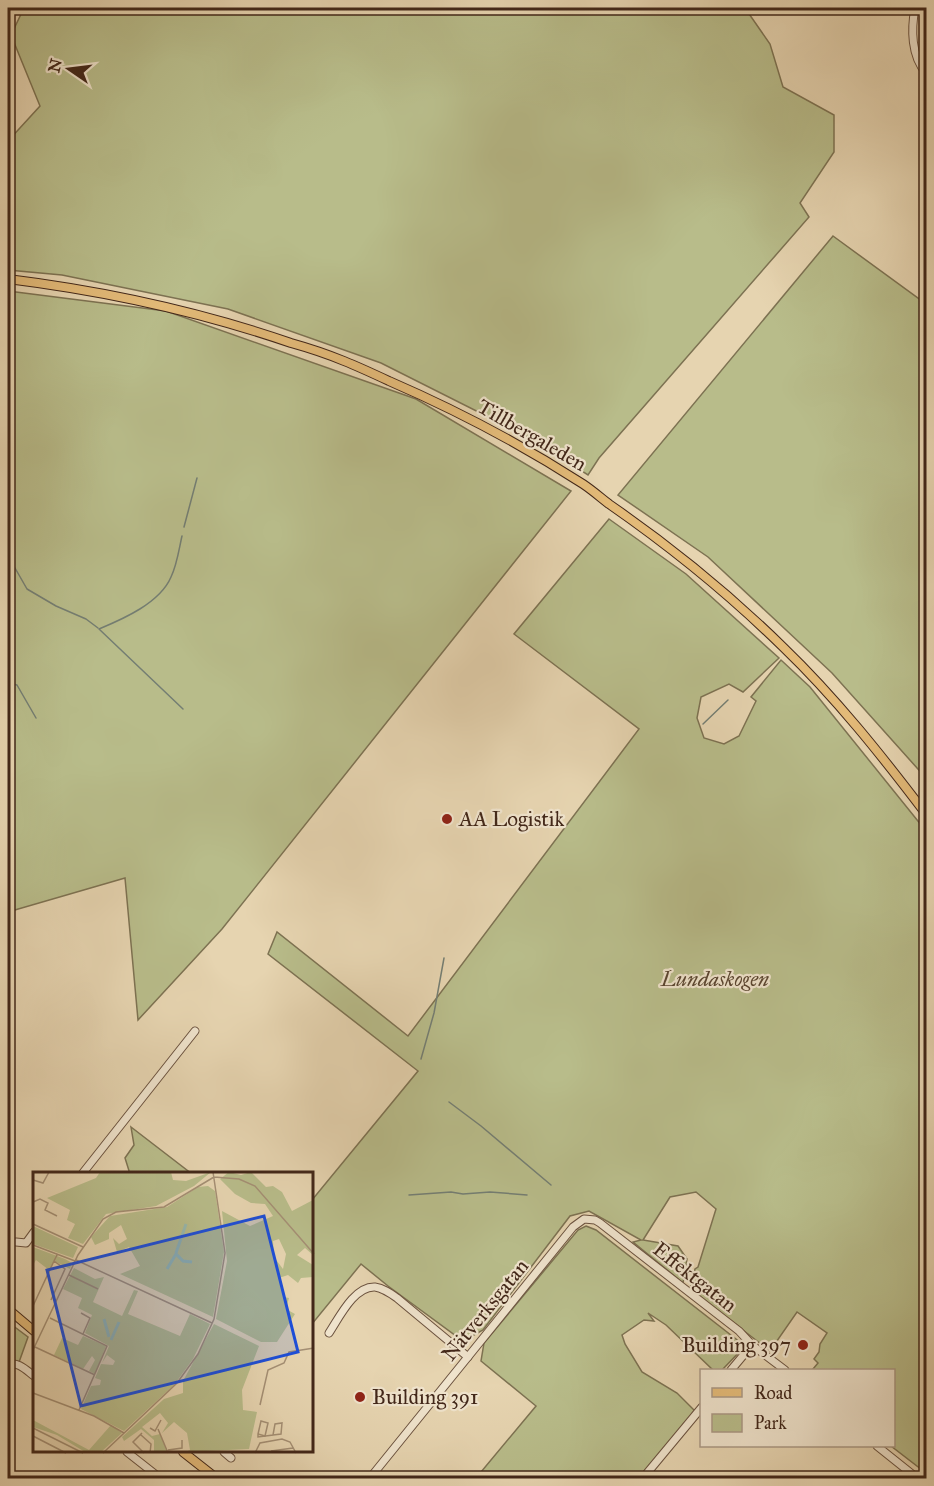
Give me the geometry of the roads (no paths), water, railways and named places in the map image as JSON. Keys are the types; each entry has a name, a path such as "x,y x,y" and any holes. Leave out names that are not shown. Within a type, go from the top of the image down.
{"main road":[{"name":"Tillbergaleden","path":"8,279 63,285 131,298 221,320 270,335 344,361 429,399 513,442 585,486 673,550 728,596 785,648 832,697 927,814"},
{"path":"8,1309 33,1330"},
{"path":"184,1453 216,1479"}],"street":[{"path":"915,8 913,39 915,51 927,73"},
{"path":"83,1172 195,1031"},
{"name":"Effektgatan","path":"581,1220 587,1218 600,1223 739,1331 752,1345 782,1369"},
{"name":"Nätverksgatan","path":"370,1479 581,1220"},
{"path":"15,1242 26,1242 33,1233"},
{"path":"329,1333 355,1295 368,1288 376,1287 397,1298 468,1357"},
{"path":"733,1369 752,1345"},
{"path":"8,1365 14,1363 21,1365 33,1375"},
{"path":"644,1479 700,1409"},
{"path":"878,1447 918,1479"},
{"path":"128,1453 160,1479"},
{"path":"225,1453 231,1458"},
{"path":"8,1475 12,1479"}],"waterway":[{"path":"184,527 197,478"},
{"path":"182,536 173,572 158,595 140,609 99,629 183,709"},
{"path":"8,564 15,568 27,589 56,606 86,619 98,628"},
{"path":"8,683 17,685 36,718"},
{"path":"703,724 728,700"},
{"path":"421,1059 434,1013 444,958"},
{"path":"449,1102 551,1185"},
{"path":"409,1195 451,1192 527,1195"}],"place":[{"name":"AA Logistik","path":"447,819"},
{"name":"Building 397","path":"803,1345"},
{"name":"Building 391","path":"360,1397"}],"park label":[{"name":"Lundaskogen","path":"715,979"}]}
